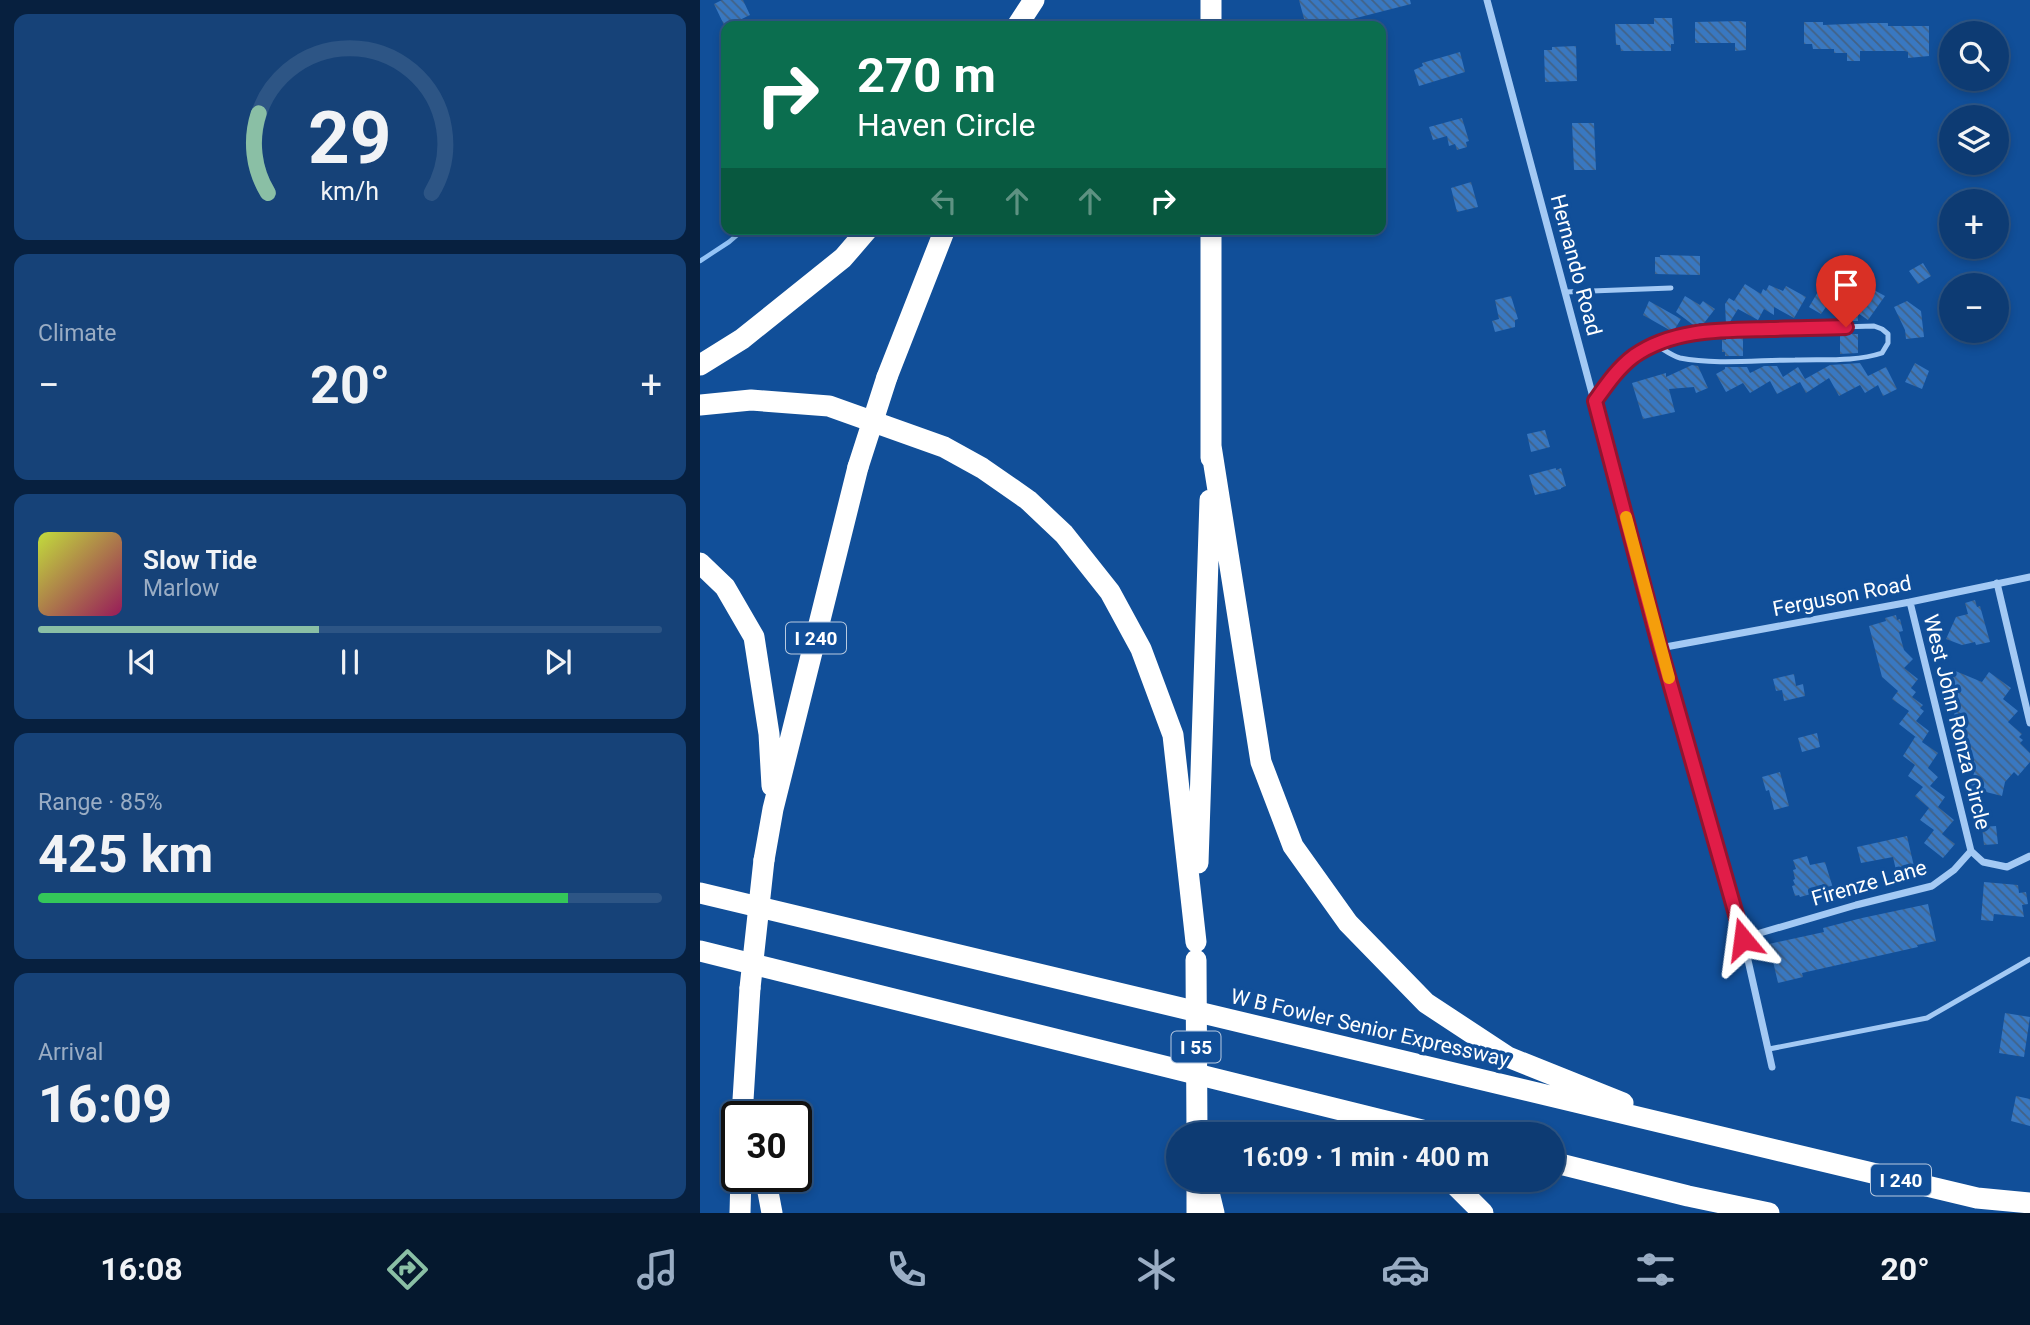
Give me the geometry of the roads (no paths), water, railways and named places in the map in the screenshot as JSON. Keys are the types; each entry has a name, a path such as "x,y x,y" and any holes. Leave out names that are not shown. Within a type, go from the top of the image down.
{"highway":[{"path":"1020,21 1035,0"},
{"path":"1027,21 1035,0"},
{"path":"1211,0 1211,21"},
{"path":"700,365 742,339 833,267 864,235"},
{"name":"I 240","path":"746,1042 764,860 773,809 858,467 887,377 943,235"},
{"path":"1196,951 1211,446 1211,235"},
{"path":"700,405 751,400 829,406 943,447 982,468 1028,500 1064,534 1110,592 1141,649 1173,735 1196,951"},
{"path":"1211,446 1261,762 1293,846 1348,923 1426,1003 1508,1057 1615,1100 1772,1150"},
{"path":"700,563 726,587 754,637 769,734 773,809"},
{"name":"W B Fowler Senior Expressway","path":"700,893 1977,1198 2030,1203"},
{"path":"700,951 1390,1122"},
{"name":"I 55","path":"1196,951 1196,1122"},
{"path":"743,1101 746,1042"},
{"path":"746,1042 754,1101"},
{"path":"1330,1107 1352,1122"},
{"path":"1565,1165 1769,1213"},
{"path":"740,1213 741,1192"},
{"path":"768,1192 772,1213"},
{"path":"1197,1192 1197,1213"},
{"path":"1209,1192 1214,1213"},
{"path":"1462,1192 1483,1213"}],"street":[{"name":"Hernando Road","path":"1487,0 1660,648 1743,939 1772,1067"},
{"name":"Ferguson Road","path":"1660,648 2030,577"},
{"path":"1997,583 2030,723"},
{"name":"West John Ronza Circle","path":"1910,601 1970,851"},
{"path":"1970,851 1983,862 2007,867 2030,856"},
{"name":"Firenze Lane","path":"1743,939 1856,905 1932,886 1954,870 1970,851"}],"lane":[{"path":"1565,292 1671,288"},
{"path":"1595,401 1613,376 1635,355 1656,345 1688,334 1729,329 1874,326 1888,334 1888,343 1882,354 1844,359 1693,359 1677,357 1656,345"},
{"path":"1769,1049 1927,1018 2030,959"}],"waterway":[{"path":"700,261 737,235"}]}
